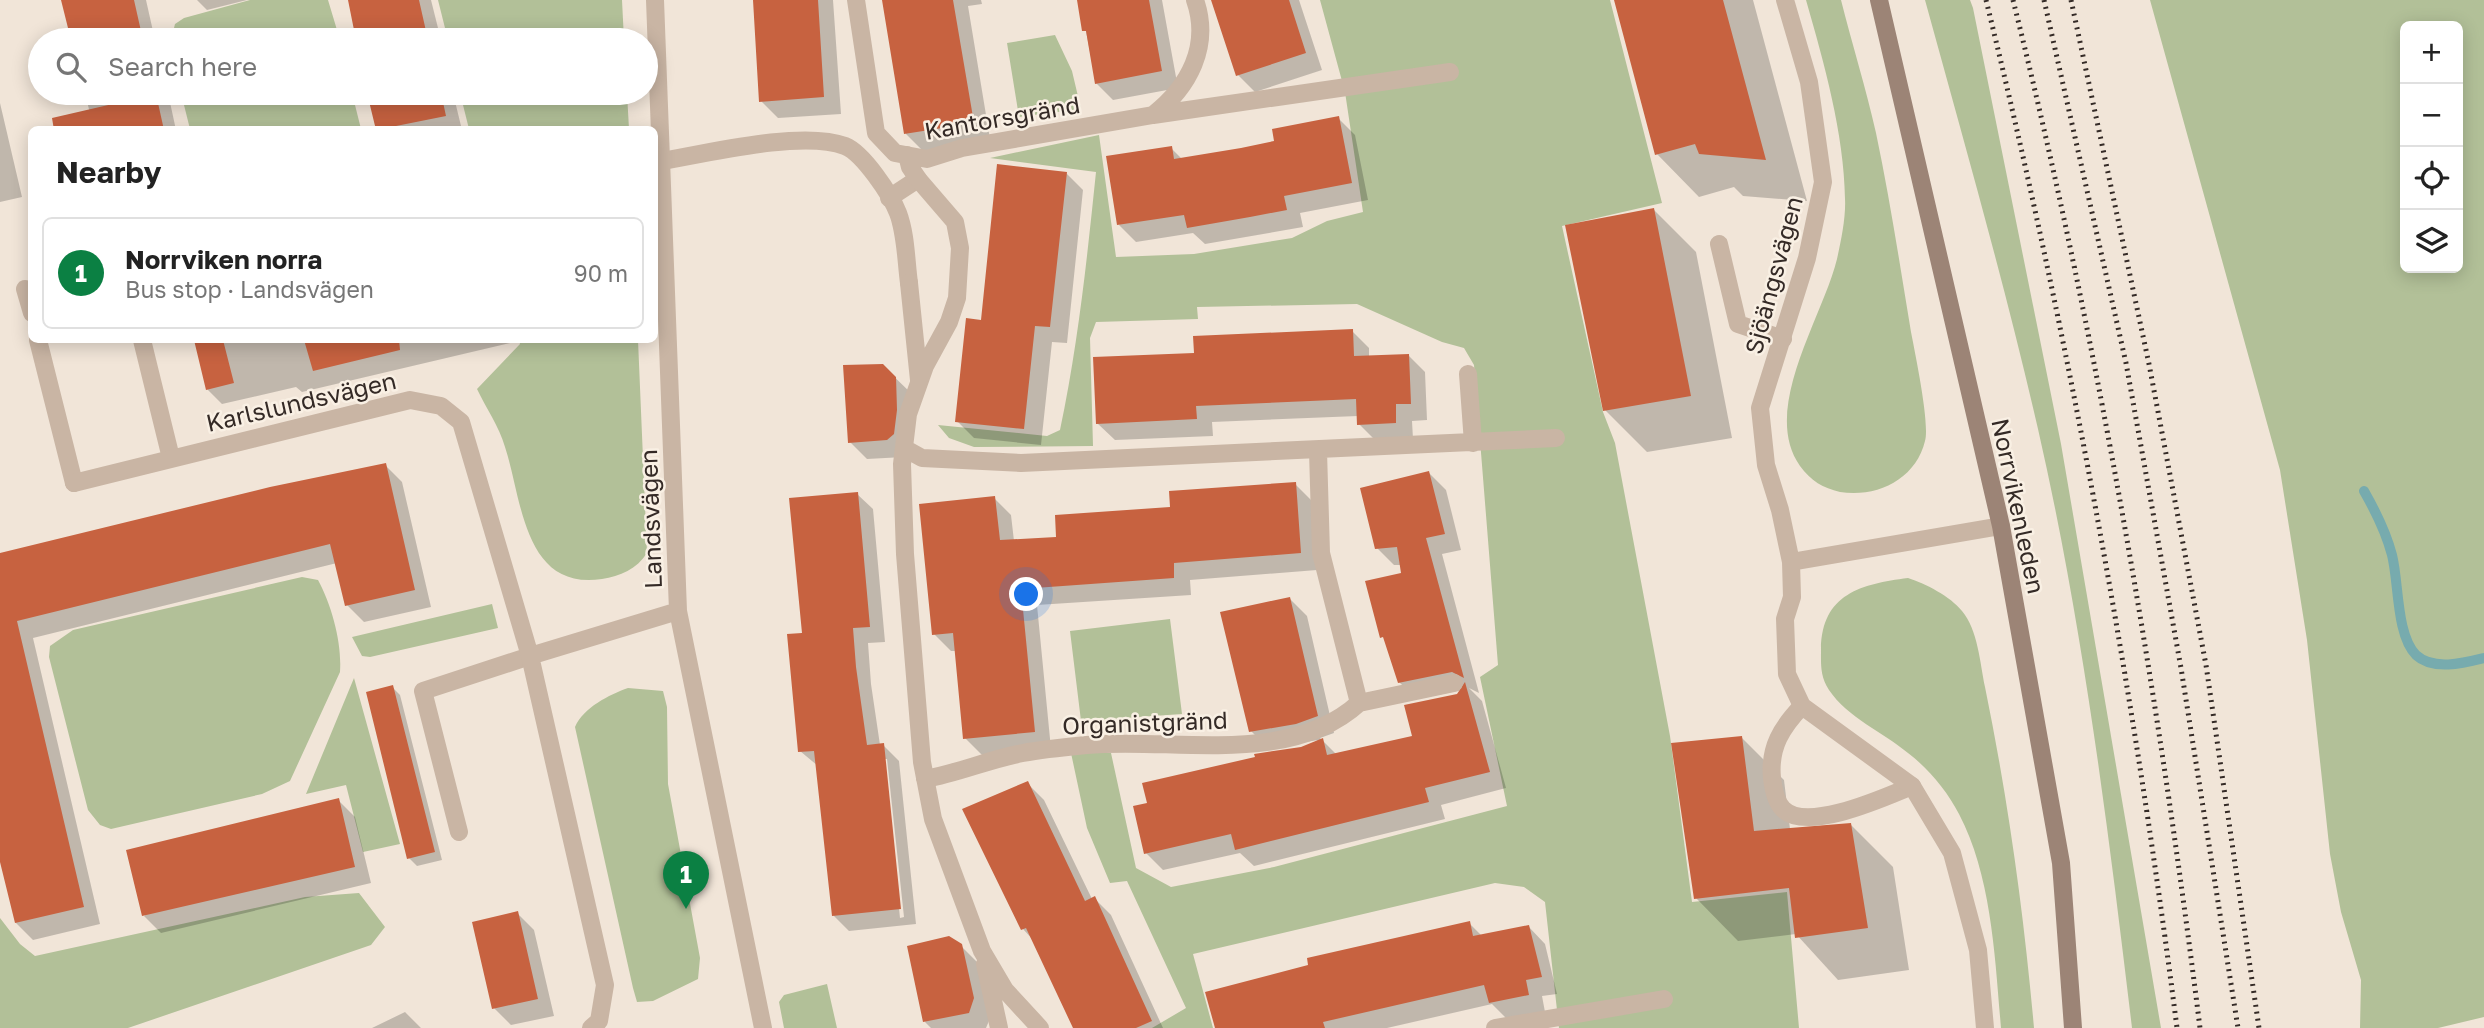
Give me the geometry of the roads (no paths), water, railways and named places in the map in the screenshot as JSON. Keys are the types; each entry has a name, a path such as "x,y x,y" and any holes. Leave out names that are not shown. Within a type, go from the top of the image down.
{"main road":[{"name":"Norrvikenleden","path":"1879,0 2001,526 2061,863 2073,1028"}],"street":[{"name":"Landsvägen","path":"655,0 656,28"},
{"name":"Kantorsgränd","path":"856,0 876,133 895,153 927,159 962,148 1153,115 1450,72"},
{"path":"1153,115 1177,96 1197,58 1199,11 1195,0"},
{"name":"Sjöängsvägen","path":"1785,0 1809,82 1823,183 1807,258 1760,408 1766,465 1780,510 1791,562 1792,597 1785,619 1784,642 1787,674 1802,706 1912,786 1952,853 1978,950 1985,1028"},
{"name":"Landsvägen","path":"658,60 678,611 762,1028"},
{"path":"663,161 759,144 805,142 846,146 880,180 898,215 909,283 919,383"},
{"path":"907,155 910,167 918,179 955,222 960,248 957,298 908,414 904,448 905,554 925,779 933,819 982,951 999,1028"},
{"path":"889,198 918,179"},
{"path":"1719,244 1738,324 1783,339"},
{"path":"25,289 28,299"},
{"name":"Karlslundsvägen","path":"39,343 74,482 410,400 441,406 461,422 530,656 605,985 599,1021 591,1028"},
{"path":"143,343 171,458"},
{"path":"1468,374 1473,443"},
{"path":"904,448 922,458 1021,463 1556,438"},
{"path":"1318,451 1321,553 1359,703"},
{"path":"1791,562 2001,526"},
{"path":"459,832 424,691 678,611"},
{"name":"Organistgränd","path":"925,779 1022,753 1089,745 1197,747 1258,743 1331,725 1359,703 1454,683"},
{"path":"1802,706 1780,729 1771,762 1772,781 1782,808 1793,816 1855,809 1912,786"},
{"path":"982,951 1005,990 1040,1028"},
{"path":"1495,1028 1664,999"}],"waterway":[{"path":"2364,491 2390,547 2401,622 2416,655 2423,660 2440,664 2484,658"}],"railway":[{"path":"1986,0 2045,255 2096,511 2140,769 2177,1028"},
{"path":"2013,0 2072,254 2122,511 2164,769 2200,1028"},
{"path":"2044,0 2126,363 2181,668 2238,1028"},
{"path":"2071,0 2149,364 2206,665 2259,1028"}],"place":[{"name":"Norrviken norra","path":"686,909"}]}
